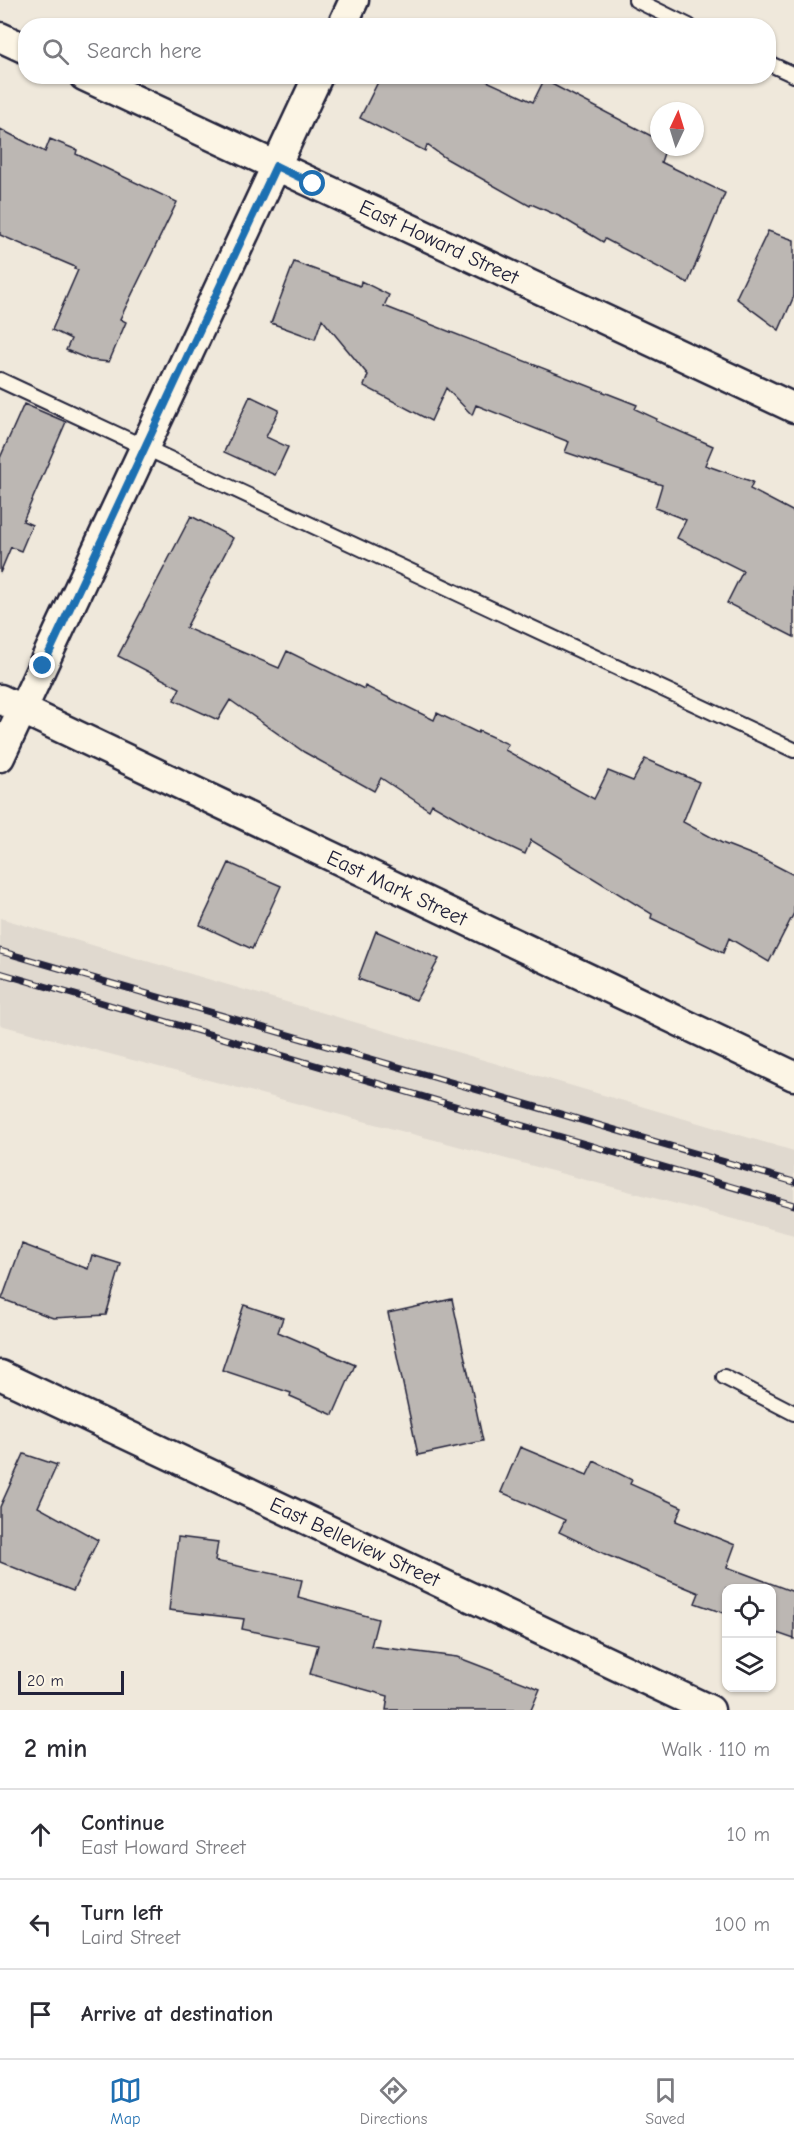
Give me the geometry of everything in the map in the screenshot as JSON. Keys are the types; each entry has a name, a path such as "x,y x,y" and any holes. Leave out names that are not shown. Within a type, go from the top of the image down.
{"street":[{"path":"346,18 354,0"},
{"path":"0,37 18,45"},
{"name":"East Howard Street","path":"101,84 794,408"},
{"path":"0,758 11,705 145,447 314,84"},
{"name":"East Mark Street","path":"11,705 794,1076"},
{"name":"East Belleview Street","path":"0,1375 710,1710"}],"lane":[{"path":"636,0 673,18"},
{"path":"776,67 794,75"},
{"path":"0,380 794,750"},
{"path":"724,1377 794,1413"}],"shaded area":[{"path":"0,918 794,1151 794,1235 0,1025"}],"building":[{"path":"377,84 494,84 533,102 542,84 552,84 650,135 650,156 663,156 661,162 725,193 688,283 605,239 603,242 561,217 531,204 530,206 447,159 427,145 425,151 360,118"},
{"path":"0,129 45,152 50,139 77,150 76,154 177,202 120,319 126,322 109,362 90,360 66,350 71,339 52,330 78,270 0,235"},
{"path":"768,231 794,240 794,296 779,330 736,298"},
{"path":"294,262 360,286 361,281 389,295 384,306 637,405 635,409 657,419 656,421 713,446 705,465 753,482 750,489 794,512 794,637 727,603 743,571 677,538 686,520 655,508 662,485 565,452 569,442 476,405 472,415 446,388 431,421 364,386 368,375 322,319 315,339 271,323"},
{"path":"250,396 279,410 266,437 288,447 275,475 224,452"},
{"path":"24,404 66,422 23,521 32,525 21,551 11,547 0,573 0,458"},
{"path":"191,516 233,538 186,628 279,668 287,651 434,720 437,713 478,733 479,731 508,744 505,750 594,799 608,771 633,781 645,759 699,782 683,822 722,843 763,859 794,875 794,913 769,962 729,938 723,953 651,918 652,914 531,840 525,854 489,837 432,804 429,810 381,778 374,791 304,752 230,700 218,720 174,700 180,688 118,656"},
{"path":"229,863 281,886 252,949 200,925"},
{"path":"376,931 439,959 416,1000 358,979"},
{"path":"22,1244 88,1269 92,1255 121,1264 106,1315 53,1318 2,1299"},
{"path":"452,1299 483,1441 418,1455 388,1313"},
{"path":"244,1305 283,1318 278,1332 355,1365 333,1415 290,1396 291,1393 222,1370"},
{"path":"520,1447 587,1475 594,1461 632,1480 630,1484 682,1507 676,1521 735,1545 727,1567 773,1584 722,1584 722,1613 695,1603 699,1593 609,1556 559,1532 565,1520 501,1492"},
{"path":"24,1454 57,1465 38,1507 98,1540 73,1591 0,1562 0,1507"},
{"path":"178,1537 218,1542 215,1561 302,1580 298,1597 378,1619 371,1646 457,1657 540,1689 531,1710 386,1710 388,1696 310,1674 318,1645 242,1629 244,1619 169,1610"},
{"path":"776,1585 794,1592 794,1639 776,1633"}],"railway":[{"path":"0,951 794,1182"},
{"path":"0,973 794,1205"}],"route":[{"path":"43,666 276,166 313,184"}]}
